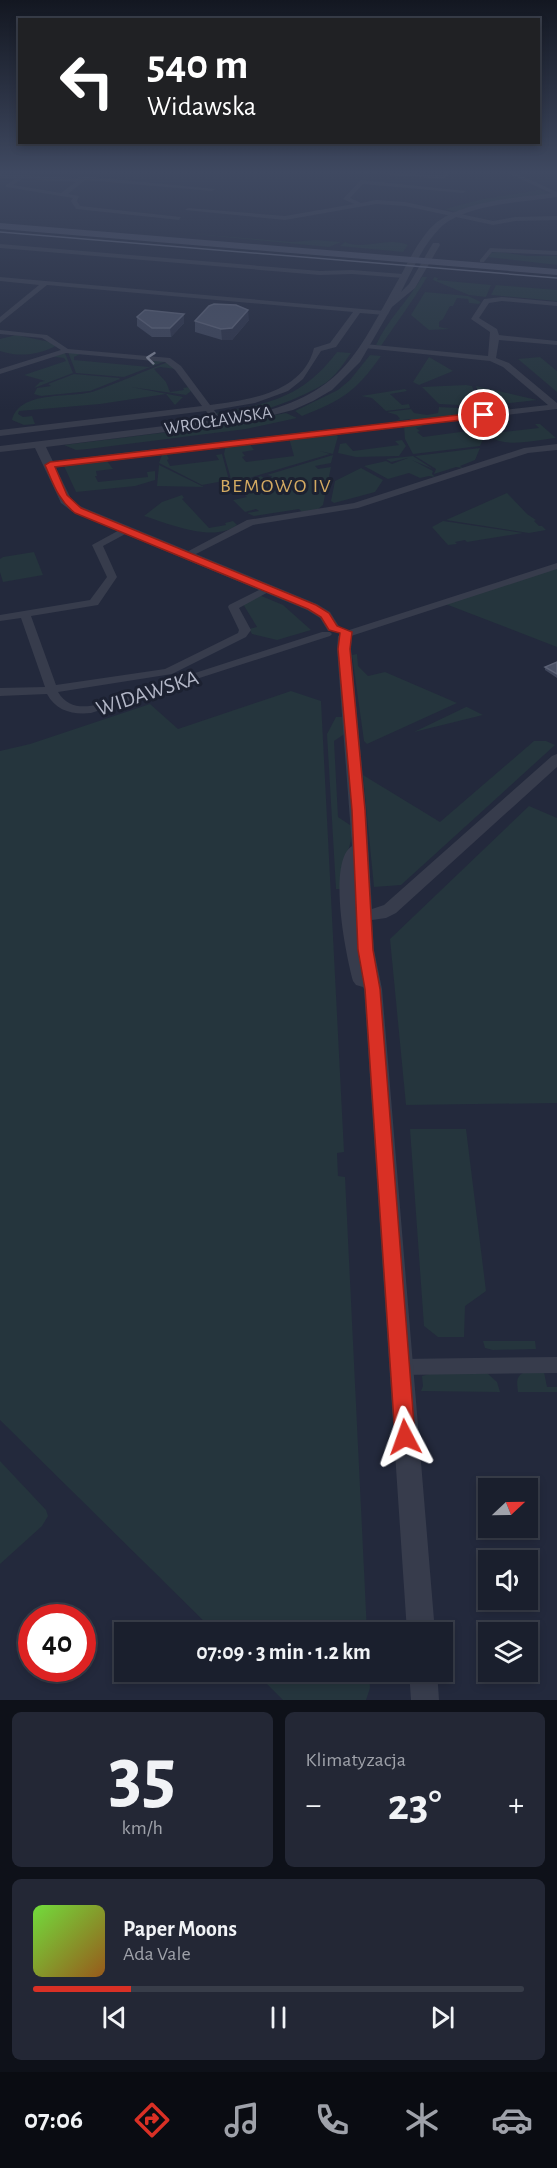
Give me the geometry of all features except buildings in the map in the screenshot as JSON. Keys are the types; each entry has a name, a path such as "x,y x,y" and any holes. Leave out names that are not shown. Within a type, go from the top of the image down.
{"main road":[{"path":"299,251 557,272"}],"street":[{"path":"64,251 310,272 352,272 403,276 411,279 412,286"},
{"name":"WROCŁAWSKA","path":"0,449 219,422 284,408 314,396 340,379 365,346 388,309 403,276 420,251"},
{"name":"WROCŁAWSKA","path":"388,309 412,286 433,251"},
{"path":"482,261 489,251"},
{"path":"512,251 557,254"},
{"path":"0,279 358,311 388,309"},
{"path":"0,286 13,287 20,281"},
{"path":"0,321 44,284"},
{"path":"492,359 494,331 475,319 487,301 502,298 557,304"},
{"path":"0,433 207,408 259,398 292,384 317,350 333,345 358,311"},
{"path":"0,332 48,337 57,341 66,351"},
{"path":"495,337 557,343"},
{"path":"365,346 492,359 506,365 556,406"},
{"path":"0,372 66,351 167,360 178,368 219,422"},
{"path":"50,465 556,406"},
{"path":"30,429 68,503 78,510 320,611 338,635 358,810 357,916 352,950 367,1000 374,1013 419,1622"},
{"path":"186,555 250,522 355,506 527,450 557,447"},
{"path":"0,618 94,603 112,576 97,545 125,530"},
{"name":"WIDAWSKA","path":"25,615 56,700 73,710 92,711 364,629 557,566"},
{"path":"0,692 51,690 174,669 242,635 245,630 233,608 268,589"},
{"path":"357,916 380,914 390,909 557,759"},
{"path":"400,1366 557,1365"}],"shaded area":[{"path":"491,253 528,256 557,256 557,265 488,257"},
{"path":"422,277 427,277 381,346 376,345 386,327"},
{"path":"434,277 438,278 437,280 491,285 486,297 469,295 433,280"},
{"path":"496,285 557,290 557,301 491,295"},
{"path":"425,292 468,296 481,302 479,304 469,303 468,299 457,298 439,322 439,327 450,329 429,330 411,315"},
{"path":"16,335 50,342 56,346 30,354 0,351 0,339"},
{"path":"68,352 93,355 80,354 74,357 74,360 149,367 154,361 166,361 124,377 76,373"},
{"path":"337,352 351,353 334,376 318,388 254,413 225,416 216,413 269,402 298,389 324,367"},
{"path":"65,353 73,373 34,388 40,382 45,381 24,375 66,361 64,358 48,356"},
{"path":"370,355 381,356 364,378 348,393 302,416 295,411 338,390 350,380"},
{"path":"429,357 453,371 419,385 413,382"},
{"path":"540,357 557,371 557,392 518,359"},
{"path":"168,362 176,369 160,367 154,369 166,382 170,392 189,387 191,391 186,395 131,387 183,397 175,405 166,394 100,404 19,411 18,414 23,417 32,416 35,424 24,425 12,420 17,410 36,399 95,391"},
{"path":"74,374 120,379 90,391 41,396 34,394 37,388 51,386 48,384"},
{"path":"472,386 479,406 439,404 422,387"},
{"path":"476,386 537,400 482,406"},
{"path":"405,389 407,391 390,394 402,405 409,404 410,408 386,411 372,398 361,396"},
{"path":"439,407 480,409 480,411 413,422 410,419 395,421 400,419 397,415 387,412 411,409 414,413 427,415 438,413"},
{"path":"286,413 297,418 246,429 88,449 76,450 64,445 225,425"},
{"path":"494,415 499,422 487,424 494,433 539,428 535,424 540,424 556,438 516,443 497,440 483,430 487,416"},
{"path":"420,424 423,426 416,428 423,437 468,431 464,427 471,427 484,437 480,446 413,454 405,439 404,426"},
{"path":"334,434 338,436 333,454 320,451 330,454 232,483 224,454 226,444 249,443 254,450 242,452 245,456 242,457 246,462 294,456 289,438"},
{"path":"402,440 406,446 399,456 356,457 338,453 340,444 346,443 353,451 399,445 395,441"},
{"path":"480,448 475,460 460,466 463,468 456,467 434,474 436,469 415,456"},
{"path":"182,449 184,453 167,455 170,466 219,460 216,455 222,454 229,480 202,485 159,463 163,452"},
{"path":"333,455 331,463 315,466 318,469 331,467 323,505 318,509 302,512 299,509 254,516 247,513 259,511 256,509 245,512 233,500 247,497 234,485 261,476 265,479 271,478 272,476 267,475"},
{"path":"413,456 433,469 412,460 433,471 432,474 435,477 420,478 409,473 388,479 364,466 386,461 392,464 408,458 391,462 386,459"},
{"path":"107,461 113,469 96,471 97,476 95,476 98,482 148,477 147,472 155,471 155,480 135,486 76,492 64,466"},
{"path":"159,465 204,487 157,486"},
{"path":"361,468 383,480 375,492 334,503 331,501 335,481"},
{"path":"507,493 536,520 534,521 539,526 546,530 529,533 446,520"},
{"path":"182,495 184,498 182,499 209,528 226,525 225,523 233,521 237,525 227,530 204,532 178,527 144,516 162,502"},
{"path":"443,521 523,533 467,542 465,540 448,545 432,527"},
{"path":"34,552 43,575 3,582 0,559"},
{"path":"557,566 557,647 443,603"},
{"path":"259,595 283,605 311,630 277,640 252,634 249,629 257,627 243,604"},
{"path":"357,654 358,666 368,676 385,672 457,703 367,744 364,741 352,655"},
{"path":"291,691 321,701 344,1152 337,1153 338,1176 345,1177 367,1622 205,1622 0,1420 0,751 30,744 150,704 178,729"},
{"path":"466,707 483,715 414,732"},
{"path":"336,717 345,717 346,733 334,741 338,817 353,827 342,874 341,889 336,889 327,734"},
{"path":"534,741 546,741 555,745 401,885 374,887 363,775 440,822"},
{"path":"529,806 557,818 557,1103 406,1105 390,939"},
{"path":"410,1129 466,1129 486,1291 465,1306 464,1337 438,1337 424,1326"},
{"path":"483,1341 535,1341 536,1349 493,1350 485,1348"},
{"path":"526,1372 544,1372 547,1387 557,1387 557,1392 518,1392 518,1377"},
{"path":"487,1373 497,1382 500,1392 421,1391 422,1376 429,1374"},
{"path":"0,1461 46,1510 48,1516 42,1526 0,1564"},
{"path":"265,1682 370,1682 366,1700 283,1700"}],"tram line":[{"path":"234,251 557,278"}],"district":[{"name":"BEMOWO IV","path":"276,485"}],"route":[{"path":"405,1437 372,989 365,950 358,810 344,649 347,634 341,628 333,628 326,615 312,607 78,510 68,503 63,495 50,465 225,443 341,433 484,415"}]}
